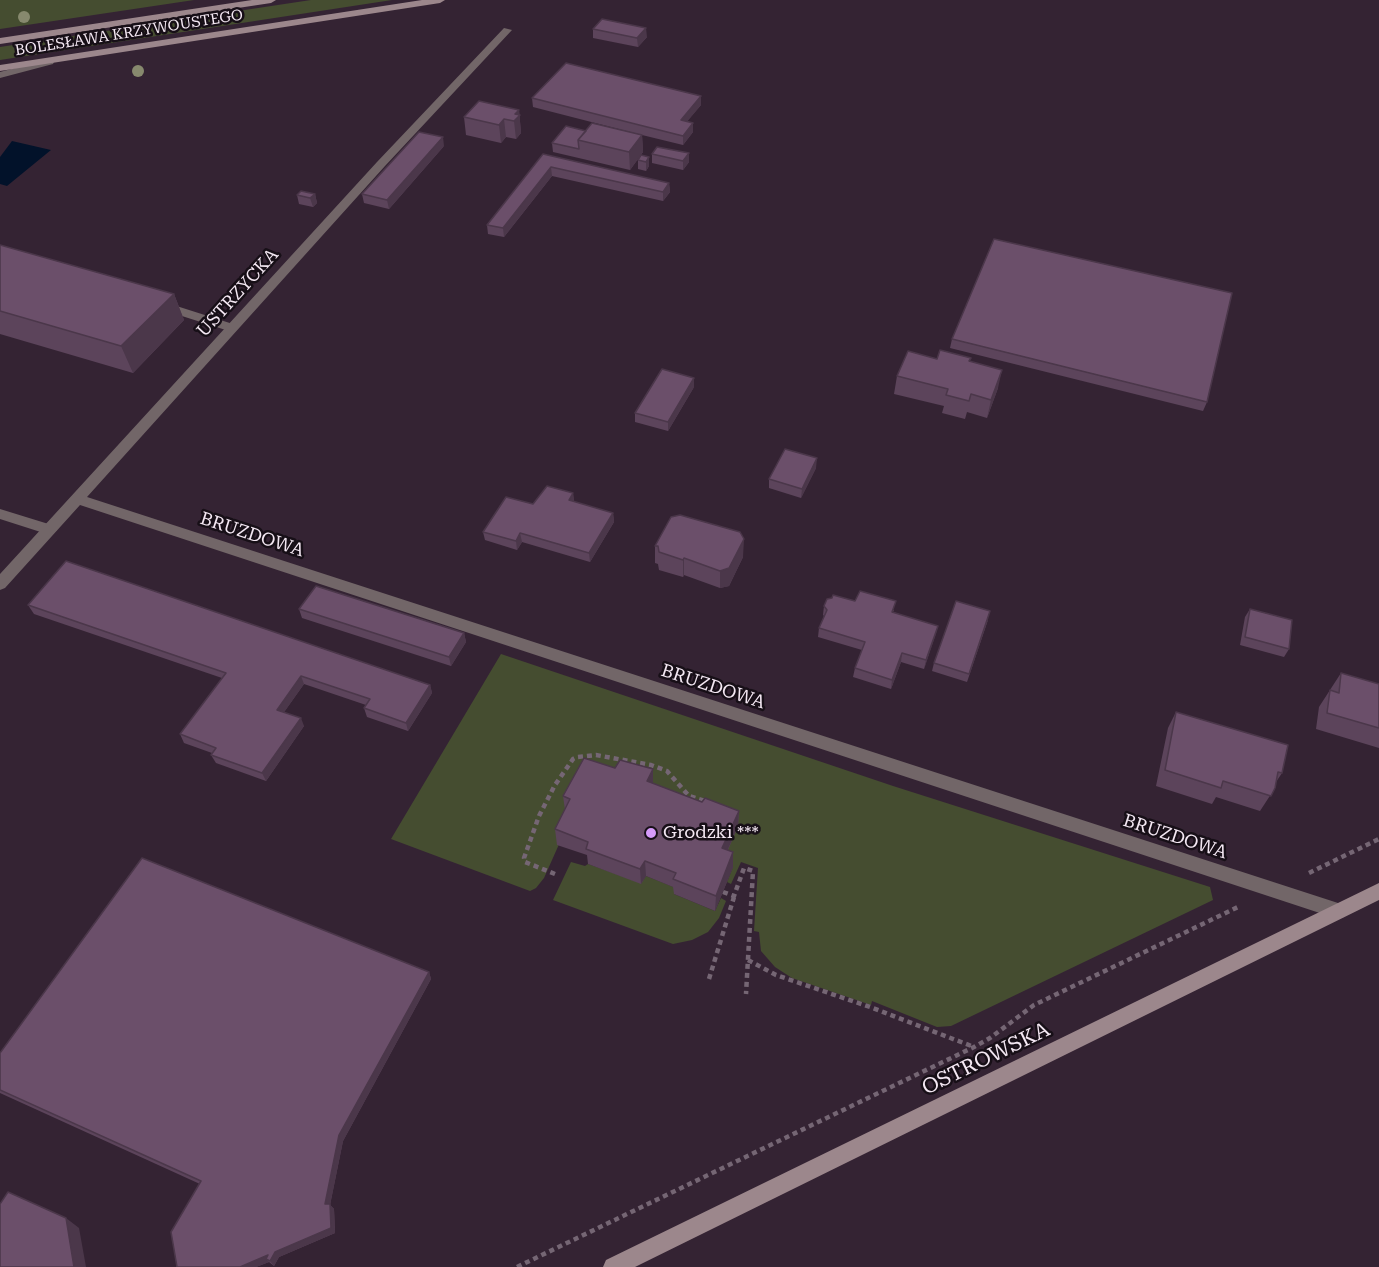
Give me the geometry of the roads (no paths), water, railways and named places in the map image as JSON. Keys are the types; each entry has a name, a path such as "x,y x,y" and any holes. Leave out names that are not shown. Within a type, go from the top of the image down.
{"main road":[{"name":"BOLESŁAWA KRZYWOUSTEGO","path":"0,41 271,0"},
{"name":"BOLESŁAWA KRZYWOUSTEGO","path":"0,68 440,0"},
{"name":"OSTROWSKA","path":"613,1267 1379,891"}],"street":[{"name":"USTRZYCKA","path":"0,584 381,164 507,30"},
{"path":"0,75 70,57"},
{"path":"155,303 232,328"},
{"name":"BRUZDOWA","path":"77,499 1338,911"},
{"path":"0,514 50,530"}],"water":[{"path":"12,141 51,150 7,186 0,184 0,157"}],"place":[{"name":"Grodzki ***","path":"651,833"}]}
